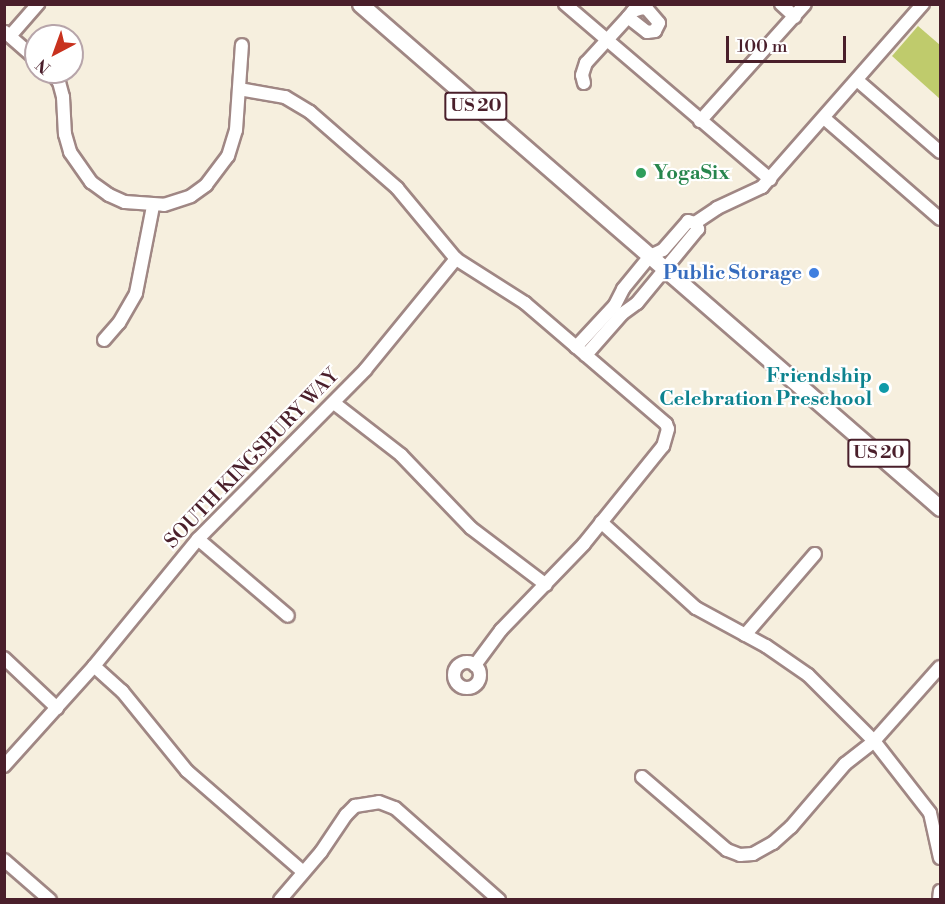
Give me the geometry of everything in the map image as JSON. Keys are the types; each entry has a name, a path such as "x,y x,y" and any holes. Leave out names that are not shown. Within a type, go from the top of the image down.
{"main road":[{"name":"US 20","path":"360,4 940,508"}],"street":[{"path":"24,49 7,34 38,4"},
{"path":"565,4 770,179"},
{"path":"781,4 795,16"},
{"path":"700,121 805,4"},
{"path":"695,223 717,208 762,187 924,4"},
{"path":"584,82 582,75 586,63 628,17"},
{"path":"60,84 63,97 65,134 79,168 91,182 109,195 125,202 153,206 191,196 206,186 220,170 232,146 242,45"},
{"path":"857,80 940,152"},
{"path":"239,89 285,97 310,112 397,188 456,259 525,303 666,424 669,432 663,446 546,585 501,630 475,665"},
{"path":"824,118 939,216"},
{"path":"104,340 118,323 135,293 153,206"},
{"path":"688,220 695,223 698,229 637,303 581,351 615,305 623,289 650,256 663,250 688,220"},
{"name":"SOUTH KINGSBURY WAY","path":"4,766 94,666 198,539 255,478 334,403 420,306 456,259"},
{"path":"334,403 401,455 471,528 546,585"},
{"path":"601,522 696,608 745,635 808,675 874,741 930,813 940,858"},
{"path":"198,539 288,616"},
{"path":"745,635 815,554"},
{"path":"4,658 57,708"},
{"path":"94,666 122,691 187,771 303,872"},
{"path":"642,777 727,849 747,856 773,843 791,827 845,764 874,741 940,667"},
{"path":"280,900 356,806 379,802 395,808 499,900"},
{"path":"4,860 50,900"},
{"path":"939,900 940,891"}],"green space":[{"path":"918,26 940,45 940,99 892,56"}],"place":[{"name":"YogaSix","path":"641,173"},
{"name":"Public Storage","path":"814,273"},
{"name":"Friendship Celebration Preschool","path":"884,388"}]}
